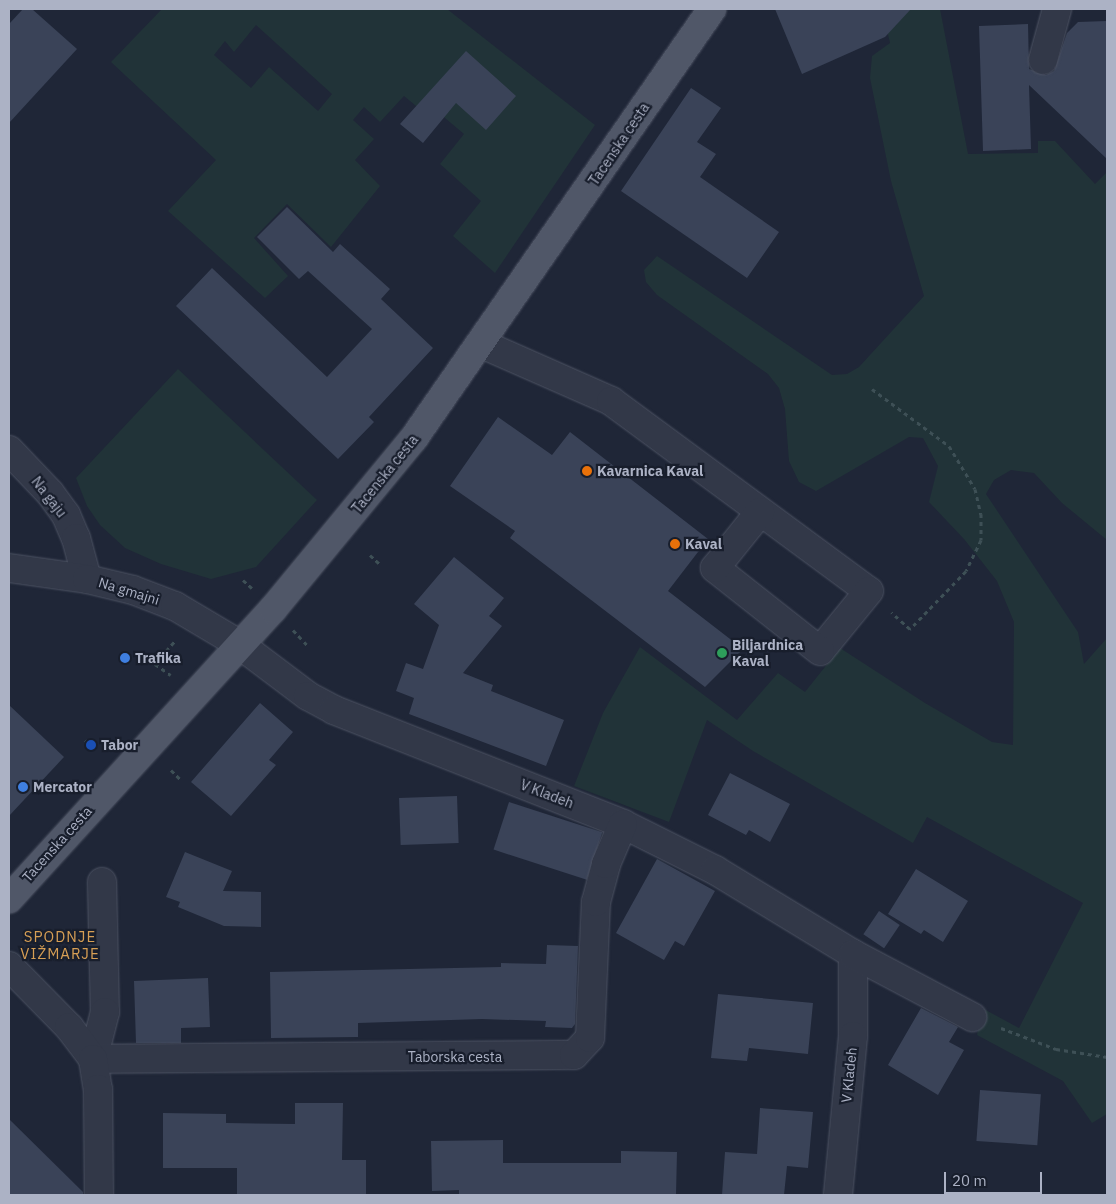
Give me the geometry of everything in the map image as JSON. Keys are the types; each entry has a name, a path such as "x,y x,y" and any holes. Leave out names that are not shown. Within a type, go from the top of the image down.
{"main road":[{"name":"Tacenska cesta","path":"9,899 239,644 374,488 482,344 712,9"}],"street":[{"path":"1043,60 1057,9"},
{"path":"482,344 611,401 869,591 820,651 715,568 760,512"},
{"name":"Na gaju","path":"9,450 50,494 66,515 76,538 87,579"},
{"name":"Na gmajni","path":"9,568 87,579 133,590 175,606 239,644"},
{"name":"V Kladeh","path":"239,644 308,696 334,710 623,824 715,870 853,954 972,1017"},
{"name":"Taborska cesta","path":"93,1059 574,1055 590,1038 596,902 606,864 623,824"},
{"path":"99,1195 98,1089 93,1059 105,1012 102,882"},
{"name":"V Kladeh","path":"838,1195 853,1036 853,954"},
{"path":"9,966 69,1027 93,1059"}],"path":[{"path":"869,591 910,629 966,571 981,540 981,522 975,489 949,446 872,389"},
{"path":"370,555 382,566"},
{"path":"301,638 309,647"},
{"path":"155,664 164,670"},
{"path":"84,740 96,749"},
{"path":"171,770 180,780"},
{"path":"972,1017 1056,1049 1107,1057"}],"shaded area":[{"path":"162,9 447,9 595,125 495,273 453,236 481,201 440,164 464,134 439,113 433,120 404,96 380,122 364,107 353,120 374,139 355,160 380,186 331,247 287,204 254,238 288,276 265,298 168,211 216,160 111,62","holes":["256,25 332,94 318,111 269,67 251,88 214,55 225,41 234,52"]},
{"path":"882,9 940,9 968,154 1038,153 1038,141 1055,141 1095,184 1107,172 1107,540 1062,503 1034,473 1011,470 994,480 986,494 1078,632 1084,664 1107,638 1107,1114 1092,1123 1063,1081 977,1035 982,1008 1019,1028 1083,903 927,817 913,843 753,751 707,720 669,822 574,786 603,713 640,647 737,720 778,673 805,692 840,648 925,703 992,742 1013,745 1014,622 997,581 964,539 929,502 938,466 923,438 909,437 816,491 799,482 789,461 785,409 779,388 768,374 657,295 646,282 644,270 657,256 832,375 847,374 859,367 924,296 891,181 870,78 872,56 890,43"},
{"path":"178,369 317,500 256,567 211,579 161,564 125,548 100,525 87,506 76,478"}],"building":[{"path":"23,9 32,9 77,49 9,123 9,24"},
{"path":"775,9 911,9 885,37 802,74"},
{"path":"1107,21 1107,159 1029,85 1031,149 983,151 979,26 1028,24 1029,69 1046,75 1054,71 1067,33 1078,22"},
{"path":"466,51 516,96 486,130 456,103 423,143 400,124"},
{"path":"691,88 721,108 697,142 716,154 700,177 779,232 747,278 621,191"},
{"path":"287,207 333,252 340,244 390,289 381,299 433,348 369,417 374,422 338,459 176,306 212,268 327,377 372,329 308,271 299,279 257,237"},
{"path":"498,417 552,455 570,432 708,539 668,591 743,649 705,687 510,538 515,531 450,486"},
{"path":"454,557 504,598 489,616 502,626 463,673 493,685 491,691 564,720 546,766 409,714 414,698 396,691 406,663 423,669 439,625 414,604"},
{"path":"260,703 293,732 269,760 276,765 231,816 191,782"},
{"name":"Mercator","path":"9,705 64,757 9,816"},
{"path":"730,773 790,804 770,842 749,830 746,835 708,815"},
{"path":"457,796 459,843 401,845 399,798"},
{"path":"509,802 602,832 587,880 494,850"},
{"path":"185,852 232,871 223,891 261,892 261,927 224,926 178,907 180,902 166,897"},
{"path":"657,859 715,891 684,946 675,941 664,960 616,933"},
{"path":"916,869 968,901 943,942 924,930 921,934 888,914"},
{"path":"879,911 900,925 884,948 863,934"},
{"path":"547,945 578,946 575,1024 572,1028 545,1027 546,1021 482,1019 358,1023 358,1037 271,1038 270,972 501,967 501,963 546,964"},
{"path":"208,978 210,1027 181,1028 181,1043 136,1043 134,981"},
{"path":"718,994 813,1003 808,1054 749,1048 747,1061 711,1058"},
{"path":"921,1008 958,1027 949,1042 964,1050 938,1095 888,1065"},
{"path":"980,1090 1041,1094 1037,1145 976,1141"},
{"path":"295,1103 343,1103 342,1160 366,1160 366,1195 237,1195 237,1168 163,1168 163,1113 226,1114 226,1123 295,1124"},
{"path":"760,1108 813,1112 808,1168 787,1166 784,1195 722,1195 725,1152 757,1154"},
{"path":"9,1119 83,1192 83,1195 9,1195"},
{"path":"503,1140 503,1163 621,1163 621,1151 677,1152 676,1195 459,1195 459,1190 432,1191 431,1141"}],"place":[{"name":"Kavarnica Kaval","path":"587,471"},
{"name":"Kaval","path":"675,544"},
{"name":"Biljardnica Kaval","path":"722,653"},
{"name":"Trafika","path":"125,658"},
{"name":"Tabor","path":"91,745"},
{"name":"Mercator","path":"23,787"}],"district":[{"name":"SPODNJE VIŽMARJE","path":"60,944"}]}
